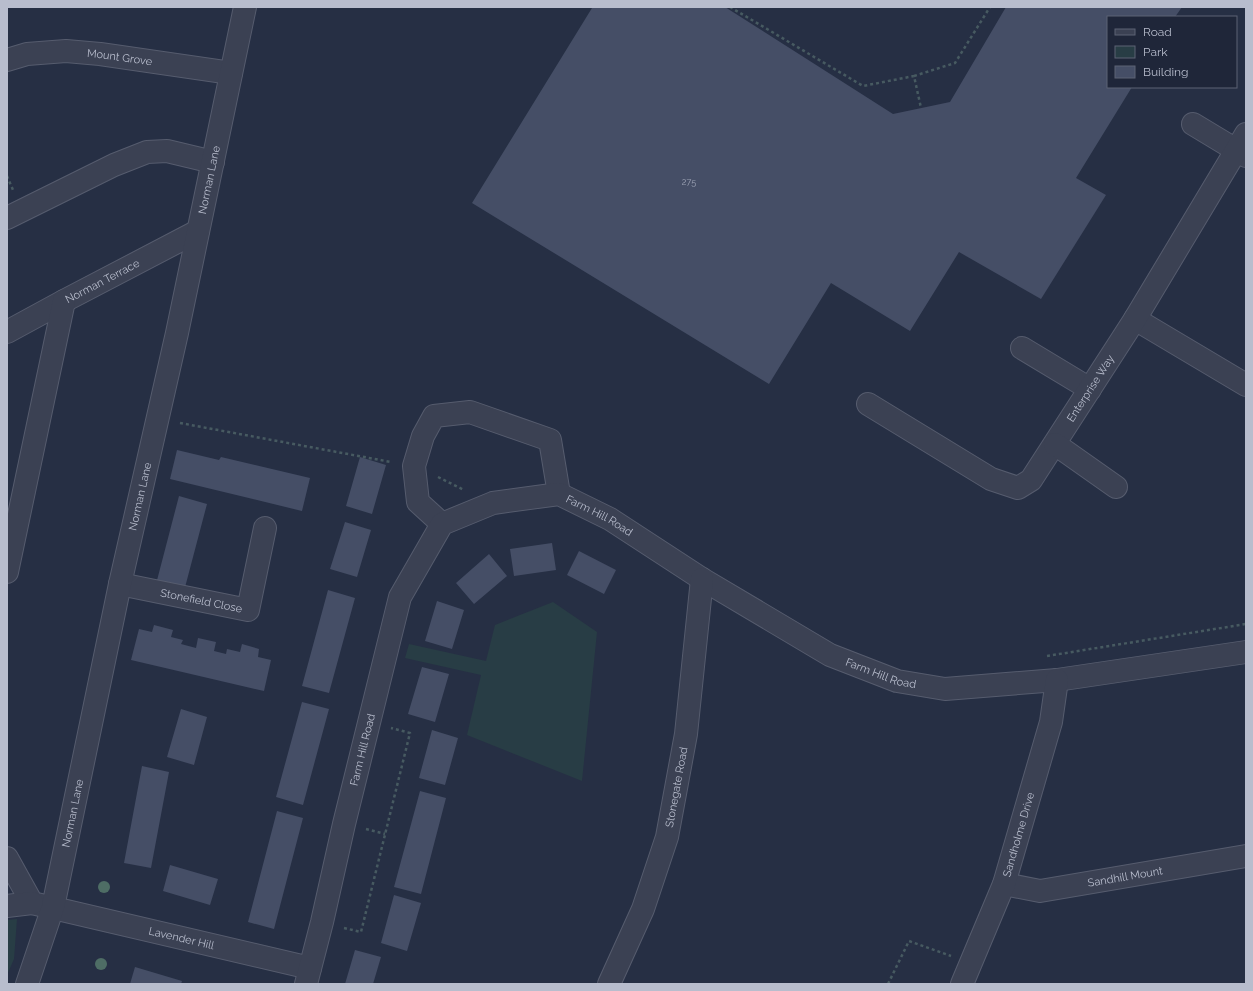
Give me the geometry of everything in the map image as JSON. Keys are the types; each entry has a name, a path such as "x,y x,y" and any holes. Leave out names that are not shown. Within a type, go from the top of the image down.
{"street":[{"name":"Norman Lane","path":"27,984 42,905 120,584 158,419 245,7"},
{"name":"Mount Grove","path":"7,60 27,54 66,51 100,54 231,73"},
{"path":"1193,124 1243,147"},
{"name":"Enterprise Way","path":"868,404 991,479 1018,488 1031,480 1243,147"},
{"path":"7,218 114,165 146,152 168,151 213,162"},
{"name":"Norman Terrace","path":"7,332 198,230"},
{"path":"7,572 64,301"},
{"path":"1135,318 1246,385"},
{"path":"1022,348 1090,389"},
{"name":"Farm Hill Road","path":"442,524 418,502 414,466 423,436 434,416 470,412 550,440 559,494"},
{"path":"1055,444 1116,487"},
{"name":"Farm Hill Road","path":"308,976 400,597 442,524 493,503 559,494 610,519 702,579 830,655 898,681 945,689 1057,680 1246,652"},
{"name":"Stonefield Close","path":"120,584 248,610 265,528"},
{"name":"Stonegate Road","path":"609,984 643,910 667,837 686,734 702,579"},
{"name":"Sandholme Drive","path":"962,984 1004,884 1051,722 1057,680"},
{"name":"Sandhill Mount","path":"1004,884 1040,891 1246,856"},
{"path":"7,858 42,905"},
{"path":"7,906 42,905"},
{"name":"Lavender Hill","path":"42,905 308,976"}],"path":[{"path":"730,7 864,86 914,76 955,63 990,7"},
{"path":"914,76 921,108"},
{"path":"158,419 414,466 493,503"},
{"path":"1043,657 1246,624"},
{"path":"322,922 361,932 410,733 369,723"},
{"path":"888,984 909,941 972,963"}],"green space":[{"path":"553,602 597,632 582,781 467,735 481,675 405,658 409,644 486,661 495,625"},
{"path":"17,919 14,959 7,975 7,920"}],"building":[{"path":"589,7 725,7 893,114 950,102 1006,7 1182,7 1176,16 1107,16 1107,88 1131,88 1076,178 1106,195 1041,299 959,252 910,331 831,283 769,384 472,203 592,8"},
{"path":"177,450 219,460 221,457 310,478 302,511 170,479"},
{"path":"360,457 386,465 372,514 346,506"},
{"path":"179,496 207,504 183,595 155,588"},
{"path":"345,522 371,530 357,577 330,569"},
{"path":"552,543 556,570 514,576 510,549"},
{"path":"579,551 616,570 604,594 567,575"},
{"path":"489,554 507,576 474,604 456,583"},
{"path":"328,590 355,598 329,693 302,686"},
{"path":"437,601 464,610 452,649 425,641"},
{"path":"154,625 173,630 171,637 183,640 181,644 196,648 198,638 216,642 214,651 226,654 227,649 240,652 242,644 259,649 258,657 271,660 264,691 131,660 139,629 152,632"},
{"path":"422,667 449,674 435,722 408,714"},
{"path":"302,702 329,709 303,805 276,797"},
{"path":"181,709 207,717 194,765 167,757"},
{"path":"432,730 458,738 445,785 419,778"},
{"path":"142,766 169,772 151,868 124,863"},
{"path":"420,791 446,798 421,894 394,887"},
{"path":"277,811 303,818 274,929 248,922"},
{"path":"170,865 218,879 210,905 163,891"},
{"path":"394,895 421,903 407,951 381,943"},
{"path":"355,950 381,957 373,984 345,984"},
{"path":"135,967 182,981 181,984 130,984"}]}
